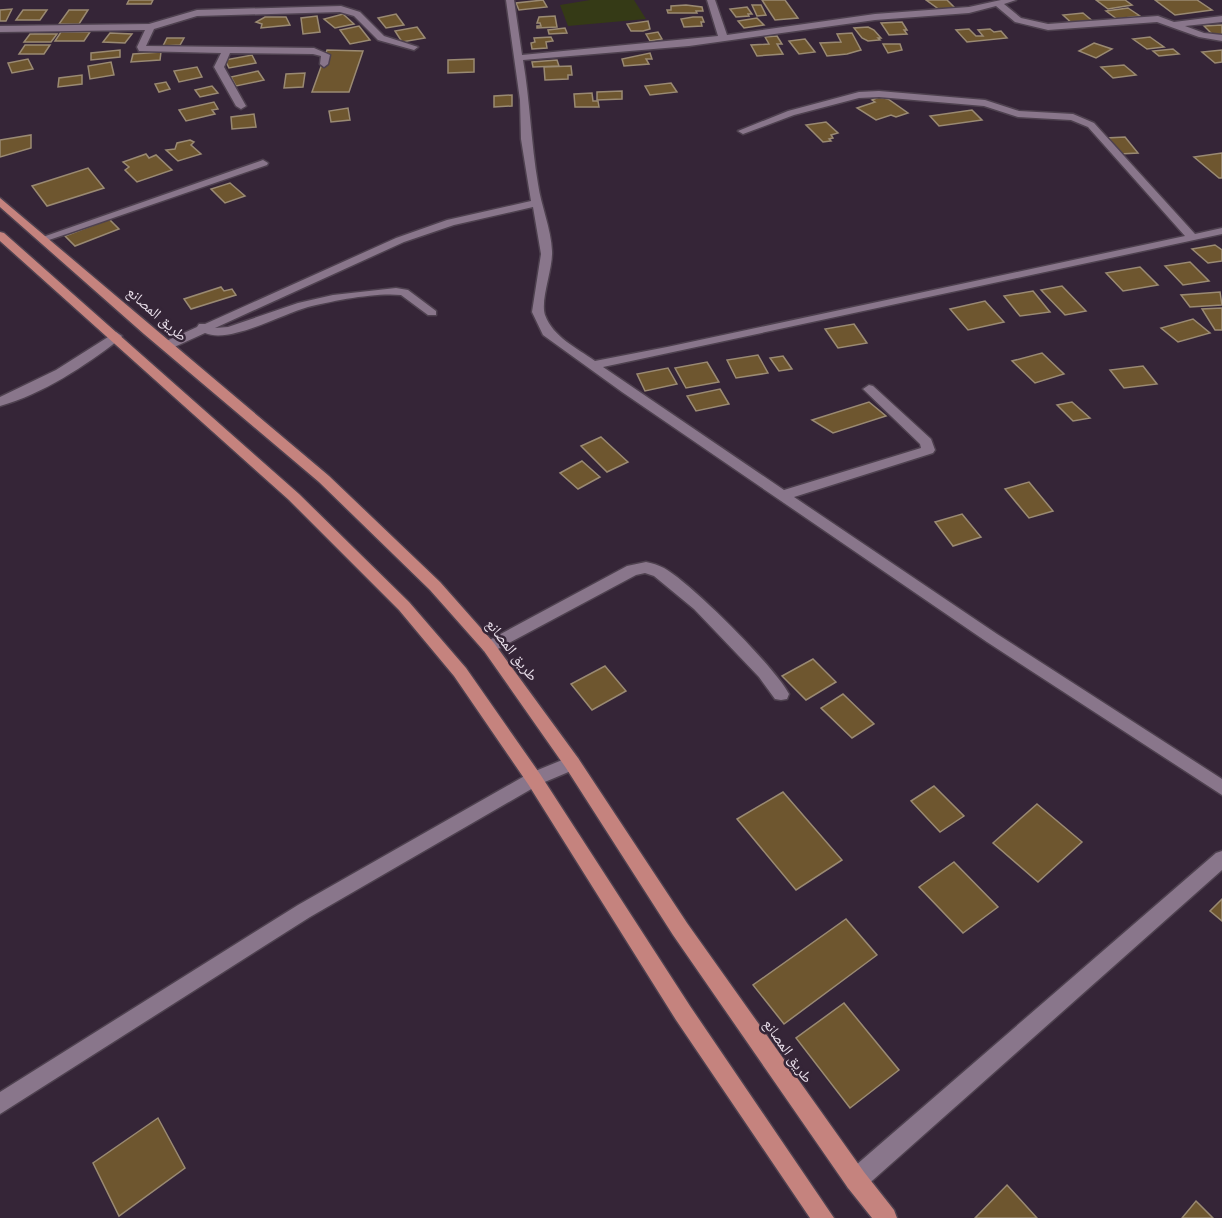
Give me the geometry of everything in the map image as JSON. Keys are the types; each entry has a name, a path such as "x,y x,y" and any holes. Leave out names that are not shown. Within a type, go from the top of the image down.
{"main road":[{"name":"طريق المصانع","path":"0,201 166,346 324,479 435,586 489,647 572,763 680,928 856,1180 886,1218"},
{"path":"0,235 294,497 404,606 460,672 534,780 683,1013 823,1218"}],"street":[{"path":"510,0 525,100 526,139 547,254 538,312 547,332 992,638 1222,788"},
{"path":"711,0 723,37"},
{"path":"519,58 689,43 823,22 939,14 1012,0"},
{"path":"993,3 1018,20 1048,27 1150,19 1177,24 1202,35 1222,38"},
{"path":"0,29 150,27 197,13 341,9 357,14 381,38 414,47"},
{"path":"1177,24 1222,19"},
{"path":"150,27 142,49 321,52 326,55 324,64"},
{"path":"227,50 219,67 241,106"},
{"path":"743,131 791,113 859,95 879,94 985,103 1018,114 1073,117 1090,125 1192,237"},
{"path":"45,238 263,163"},
{"path":"166,346 203,327 400,240 451,222 537,203"},
{"path":"592,365 667,351 1222,231"},
{"path":"203,327 213,332 229,331 302,305 333,298 396,291 405,292 432,313"},
{"path":"0,402 60,375 85,360 116,336"},
{"path":"784,495 928,450 926,442 869,389"},
{"path":"489,647 632,570 646,567 659,572 699,605 765,673 781,694"},
{"path":"0,1104 304,911 534,780 572,763"},
{"path":"856,1180 1222,859"}],"green space":[{"path":"590,0 634,0 646,19 568,26 560,5"}],"building":[{"path":"129,0 153,0 151,4 127,4"},
{"path":"543,0 547,7 519,10 516,3"},
{"path":"762,0 785,0 798,18 775,20"},
{"path":"926,0 947,0 955,8 940,10"},
{"path":"1096,0 1125,0 1132,5 1108,9"},
{"path":"1155,0 1197,0 1212,10 1175,15"},
{"path":"752,5 761,5 766,15 757,16"},
{"path":"671,6 702,7 703,11 668,13 667,10 671,10"},
{"path":"747,7 752,14 748,14 749,16 736,17 730,9"},
{"path":"1128,8 1140,16 1117,19 1106,11"},
{"path":"12,9 6,21 0,21 0,10"},
{"path":"23,10 47,10 40,20 16,20"},
{"path":"69,10 88,10 79,24 59,24"},
{"path":"1083,13 1095,23 1075,26 1063,15"},
{"path":"343,14 354,24 335,28 324,19"},
{"path":"396,14 404,25 386,28 378,18"},
{"path":"317,16 320,32 303,34 301,18"},
{"path":"555,16 557,27 537,28 541,26 537,23 539,17"},
{"path":"265,17 286,17 290,25 261,28 262,24 256,22"},
{"path":"702,17 704,22 701,22 702,26 684,27 681,19"},
{"path":"757,18 764,25 744,28 738,21"},
{"path":"648,21 650,29 643,31 631,31 627,24"},
{"path":"902,22 907,34 889,35 881,23"},
{"path":"1222,25 1222,35 1214,36 1204,26"},
{"path":"359,26 370,40 350,44 340,30"},
{"path":"417,27 425,38 402,42 395,31"},
{"path":"868,27 874,30 881,38 878,38 880,40 868,41 862,38 854,28"},
{"path":"565,28 567,33 549,34 548,30"},
{"path":"969,29 976,36 983,36 978,30 1001,31 1007,38 967,42 956,30"},
{"path":"61,32 90,32 84,41 55,41"},
{"path":"658,32 662,39 650,41 646,34"},
{"path":"110,33 132,34 125,43 103,42"},
{"path":"852,33 861,50 827,56 820,43 841,42 837,34"},
{"path":"30,34 57,34 51,42 24,42"},
{"path":"777,36 782,44 777,44 783,54 757,56 751,45 769,44 765,37"},
{"path":"551,37 553,41 546,42 547,48 532,49 531,43 535,42 534,38"},
{"path":"1150,37 1164,47 1147,49 1133,39"},
{"path":"167,38 184,38 180,45 163,46"},
{"path":"805,39 815,52 799,54 789,41"},
{"path":"1094,43 1112,49 1096,58 1079,51"},
{"path":"883,44 900,44 902,50 888,53"},
{"path":"25,45 50,45 44,54 19,54"},
{"path":"1173,49 1179,54 1159,56 1153,51"},
{"path":"120,50 120,57 91,60 91,53"},
{"path":"327,50 363,51 349,92 312,92"},
{"path":"1222,50 1222,62 1215,63 1202,52"},
{"path":"161,52 160,60 131,62 133,54"},
{"path":"650,53 652,59 646,59 649,64 624,66 622,59"},
{"path":"252,55 256,63 229,68 225,60"},
{"path":"28,59 33,69 12,73 8,63"},
{"path":"474,59 474,72 448,73 448,60"},
{"path":"557,60 559,66 533,67 532,62"},
{"path":"111,62 114,75 90,79 88,66"},
{"path":"1124,65 1136,75 1113,78 1101,67"},
{"path":"571,66 572,75 568,75 568,79 545,80 544,67"},
{"path":"197,67 202,77 179,82 174,71"},
{"path":"258,71 264,80 236,86 231,77"},
{"path":"305,73 303,87 284,88 286,74"},
{"path":"82,75 82,84 58,87 59,78"},
{"path":"166,82 170,89 159,92 155,84"},
{"path":"671,83 677,92 650,95 645,86"},
{"path":"212,86 218,93 200,97 195,90"},
{"path":"622,91 622,99 597,100 597,92"},
{"path":"592,93 593,101 598,101 599,107 575,107 574,94"},
{"path":"512,95 512,106 494,107 494,96"},
{"path":"879,97 888,99 908,113 876,120 857,108 875,102 872,100"},
{"path":"214,102 218,109 212,110 215,114 186,121 179,110"},
{"path":"348,108 350,120 331,122 329,111"},
{"path":"972,110 982,120 939,126 930,116"},
{"path":"254,114 256,127 232,129 231,117"},
{"path":"826,122 838,133 831,135 833,138 829,139 831,141 823,142 806,125"},
{"path":"31,135 31,148 0,157 0,140"},
{"path":"1125,137 1138,153 1119,154 1106,138"},
{"path":"190,140 194,142 191,145 201,154 178,161 166,150 175,149 177,143"},
{"path":"1222,153 1222,178 1219,178 1194,157"},
{"path":"146,154 149,158 156,155 172,170 137,182 125,170 129,167 123,162"},
{"path":"88,168 104,188 47,206 32,186"},
{"path":"230,183 245,196 225,203 211,189"},
{"path":"109,219 119,229 75,246 65,236"},
{"path":"1215,245 1222,250 1222,261 1208,263 1192,249"},
{"path":"1190,262 1209,281 1183,285 1165,266"},
{"path":"1140,267 1158,285 1123,291 1106,273"},
{"path":"1062,286 1086,311 1065,315 1041,290"},
{"path":"221,287 224,291 232,289 236,295 191,309 184,299"},
{"path":"1033,291 1050,312 1020,316 1004,296"},
{"path":"1220,292 1222,305 1190,307 1181,295"},
{"path":"985,301 1004,322 968,330 950,309"},
{"path":"1222,308 1222,330 1215,330 1202,309"},
{"path":"1193,319 1210,333 1178,342 1161,328"},
{"path":"854,324 867,343 838,348 825,329"},
{"path":"1042,353 1064,374 1035,383 1012,361"},
{"path":"758,355 768,373 736,378 727,360"},
{"path":"783,356 792,369 779,371 770,358"},
{"path":"707,362 719,382 686,388 675,368"},
{"path":"1143,366 1157,384 1124,388 1110,370"},
{"path":"668,368 677,384 645,391 637,374"},
{"path":"720,389 729,404 696,411 687,396"},
{"path":"869,402 886,416 833,433 812,420"},
{"path":"1072,402 1090,418 1073,421 1057,405"},
{"path":"601,437 628,462 607,472 581,446"},
{"path":"582,461 600,477 578,489 560,473"},
{"path":"1029,482 1053,511 1029,518 1005,489"},
{"path":"962,514 981,537 953,546 935,522"},
{"path":"813,659 836,682 806,700 782,676"},
{"path":"605,666 626,691 592,710 571,684"},
{"path":"843,694 874,724 852,738 821,708"},
{"path":"934,786 964,816 940,832 911,801"},
{"path":"783,792 842,860 796,890 737,819"},
{"path":"1037,804 1082,842 1038,882 993,843"},
{"path":"954,862 998,907 963,933 919,887"},
{"path":"1222,899 1222,921 1210,911"},
{"path":"846,919 877,955 784,1024 753,985"},
{"path":"844,1003 899,1070 850,1108 796,1038"},
{"path":"158,1118 185,1168 119,1216 93,1163"},
{"path":"1007,1185 1037,1218 975,1218"},
{"path":"1196,1201 1213,1218 1182,1218"}]}
